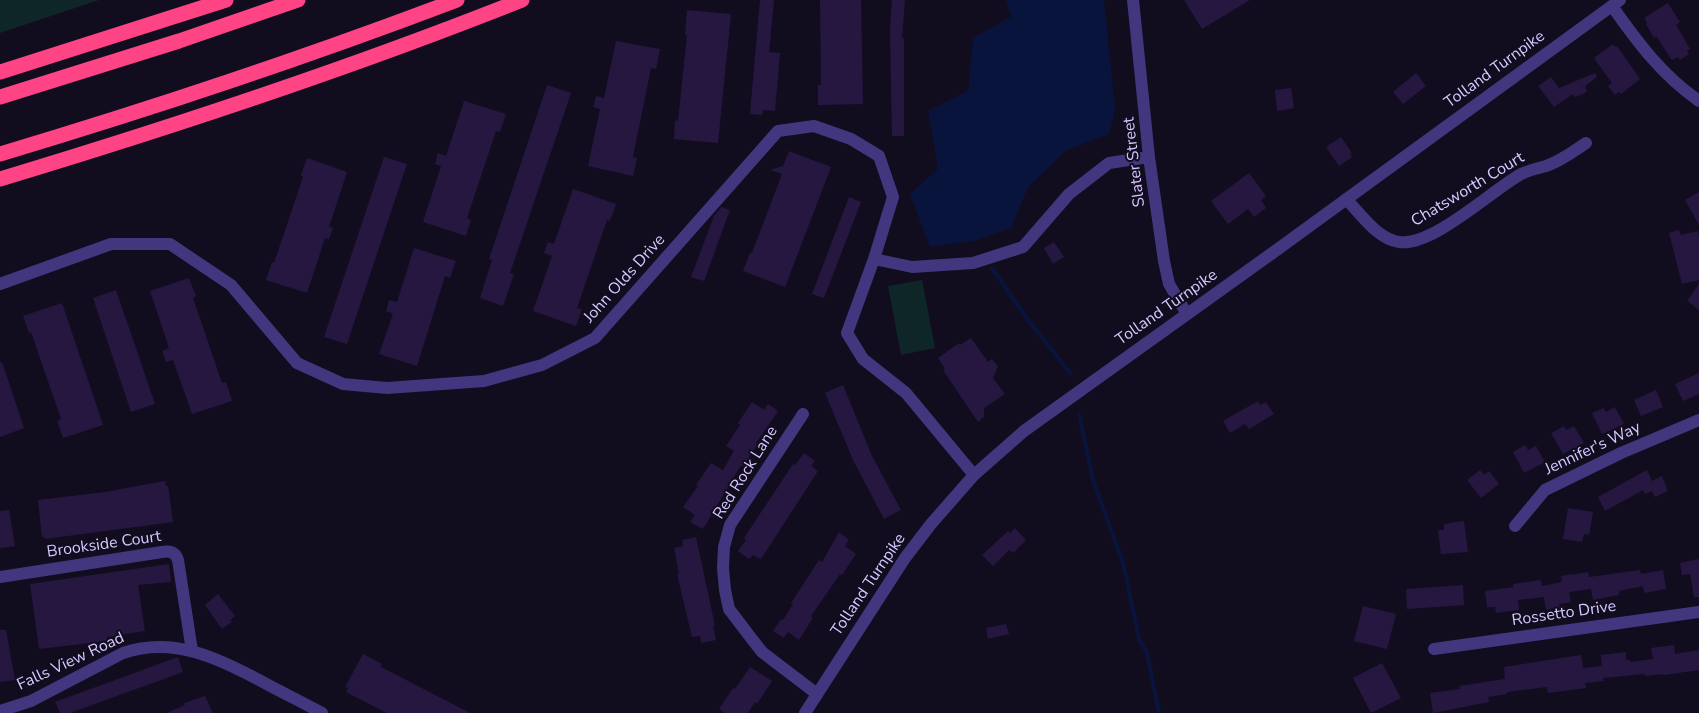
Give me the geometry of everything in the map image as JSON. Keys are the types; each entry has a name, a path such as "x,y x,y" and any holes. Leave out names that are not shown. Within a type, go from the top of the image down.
{"highway":[{"path":"0,72 226,0"},
{"path":"0,97 171,44 298,0"},
{"path":"0,154 245,77 457,0"},
{"path":"0,179 241,104 522,0"}],"street":[{"name":"Slater Street","path":"1133,0 1149,157 1164,261 1170,284 1187,314"},
{"path":"1616,3 1638,43 1680,88 1699,101"},
{"name":"Tolland Turnpike","path":"805,713 905,558 931,524 974,475 1024,431 1616,3"},
{"name":"John Olds Drive","path":"0,284 111,244 170,244 232,285 297,363 343,384 387,388 484,382 542,365 595,338 778,132 814,126 851,139 879,156 893,197 874,259 847,333 863,359 906,392 974,475"},
{"name":"Chatsworth Court","path":"1346,198 1385,237 1398,242 1415,241 1445,226 1522,174 1562,158 1586,143"},
{"path":"874,259 912,268 973,263 1022,247 1069,194 1108,163 1149,157"},
{"name":"Red Rock Lane","path":"803,414 730,525 724,548 723,568 729,609 762,652 817,694"},
{"name":"Jennifer's Way","path":"1515,526 1545,490 1621,453 1699,420"},
{"name":"Brookside Court","path":"0,577 172,552 177,558 192,651"},
{"name":"Rossetto Drive","path":"1434,649 1699,612"},
{"name":"Falls View Road","path":"0,711 31,701 114,658 129,652 158,647 192,651 224,662 322,713"}],"green space":[{"path":"0,0 99,0 0,33"},
{"path":"922,280 935,348 901,355 888,286"}],"water":[{"path":"1006,0 1104,0 1115,110 1109,134 1067,150 1028,187 1011,228 974,241 930,247 910,194 938,169 928,111 968,91 973,38 1011,17"}],"building":[{"path":"760,0 774,0 769,52 780,53 775,111 763,110 762,115 750,114"},
{"path":"820,0 861,0 863,104 818,105 818,85 821,85"},
{"path":"892,0 905,0 902,38 904,38 904,136 892,136 890,30"},
{"path":"1184,0 1250,0 1202,29"},
{"path":"1668,3 1680,22 1676,25 1690,49 1687,51 1689,54 1680,60 1678,57 1672,60 1656,36 1654,38 1644,18"},
{"path":"687,10 731,14 718,143 674,139 675,120 678,121 687,35 685,35"},
{"path":"616,41 660,49 656,69 651,68 633,157 637,158 633,176 588,166 600,109 593,107 596,96 604,98"},
{"path":"1613,44 1615,47 1617,46 1640,79 1621,94 1619,92 1615,95 1608,86 1612,83 1594,58"},
{"path":"1416,73 1426,86 1403,104 1393,92"},
{"path":"1595,73 1597,77 1585,86 1587,92 1575,97 1573,94 1554,107 1538,86 1551,77 1559,88"},
{"path":"547,85 571,93 510,273 514,274 503,306 480,298 492,260 489,259"},
{"path":"1291,88 1294,108 1277,111 1275,90"},
{"path":"464,101 506,114 500,132 496,131 467,218 471,220 466,236 423,222 441,166 435,164 438,153 446,156"},
{"path":"1341,137 1352,153 1350,154 1352,157 1339,166 1326,147"},
{"path":"789,151 831,167 785,287 743,271 750,253 752,253 782,174 770,170 783,166"},
{"path":"384,157 407,164 347,344 324,337"},
{"path":"307,158 347,172 329,227 333,228 329,239 325,238 307,293 266,280 272,262 274,263 303,177 301,175"},
{"path":"1249,173 1266,196 1261,200 1266,208 1254,217 1248,209 1228,224 1211,201"},
{"path":"573,189 616,204 610,221 607,220 577,308 582,309 576,326 533,311 552,256 544,253 548,242 554,244"},
{"path":"1699,192 1699,225 1685,200"},
{"path":"849,197 861,202 824,298 812,294"},
{"path":"721,207 730,210 704,281 691,277 714,216"},
{"path":"1679,230 1681,235 1698,231 1699,237 1699,280 1682,284 1669,233"},
{"path":"1054,242 1064,257 1053,264 1044,248"},
{"path":"414,248 456,261 450,278 445,276 417,366 379,354 393,314 386,311 389,300 397,302"},
{"path":"189,278 196,296 193,298 222,383 226,382 232,401 192,414 173,360 166,362 162,351 169,348 150,291"},
{"path":"1699,284 1699,310 1687,301"},
{"path":"116,290 155,404 131,412 93,298"},
{"path":"62,303 103,425 63,438 57,421 61,419 31,332 29,333 23,316"},
{"path":"971,338 988,362 992,359 998,366 993,378 1005,394 984,408 984,417 978,422 943,370 945,369 938,358 959,343 960,345"},
{"path":"0,362 2,362 24,428 0,437"},
{"path":"1699,373 1699,394 1683,401 1675,384"},
{"path":"843,385 872,456 901,510 884,519 853,460 825,393"},
{"path":"1656,390 1663,407 1641,416 1634,400"},
{"path":"1258,401 1260,405 1266,402 1274,414 1249,429 1245,424 1230,433 1223,421"},
{"path":"752,402 764,410 768,404 778,411 743,466 741,465 703,529 690,522 695,515 683,507 711,463 723,470 734,451 726,446"},
{"path":"1615,407 1624,424 1602,434 1592,413 1604,408 1606,412"},
{"path":"1564,426 1566,430 1574,426 1584,443 1563,454 1551,433"},
{"path":"1525,445 1528,450 1536,446 1545,462 1524,473 1513,452"},
{"path":"804,453 815,461 811,466 818,471 761,559 753,555 749,559 738,551 746,540 744,538 793,464 795,465"},
{"path":"1480,470 1484,475 1489,471 1499,484 1481,498 1467,480"},
{"path":"1647,470 1652,481 1662,476 1668,491 1655,497 1652,491 1645,494 1643,490 1605,511 1598,497"},
{"path":"165,481 166,486 168,486 173,522 45,539 42,537 38,500 105,492"},
{"path":"1568,508 1593,512 1589,535 1584,534 1582,542 1563,539"},
{"path":"9,510 15,546 0,548 0,511"},
{"path":"1464,521 1468,552 1441,554 1438,530 1444,530 1444,524"},
{"path":"1015,528 1026,540 1013,553 1009,550 993,566 982,555 1008,531 1010,533"},
{"path":"839,532 849,540 845,546 856,554 811,616 813,618 799,640 788,632 784,638 773,631 781,619 783,620 793,604 791,603 819,560 822,562"},
{"path":"696,537 715,626 713,626 716,640 701,643 700,636 692,637 677,574 679,574 674,548 683,546 682,540"},
{"path":"1699,559 1699,597 1694,597 1690,574 1682,575 1680,563"},
{"path":"169,564 171,582 138,585 145,631 107,637 107,641 39,649 30,584"},
{"path":"1640,570 1641,574 1663,570 1666,589 1644,593 1643,586 1619,591 1619,595 1593,600 1591,589 1569,592 1571,602 1559,604 1560,607 1546,610 1544,597 1518,600 1519,610 1496,613 1495,607 1487,607 1485,591 1514,587 1513,584 1541,580 1542,586 1562,582 1561,576 1571,574 1588,572 1589,577"},
{"path":"1463,585 1464,605 1407,609 1406,589"},
{"path":"218,594 235,616 230,620 232,622 222,629 205,605"},
{"path":"1363,606 1396,614 1387,649 1354,641"},
{"path":"1006,624 1009,634 988,639 986,628"},
{"path":"0,630 6,630 15,680 0,682"},
{"path":"1674,645 1675,654 1699,650 1699,670 1664,675 1645,676 1645,674 1603,678 1604,681 1585,683 1586,688 1548,693 1547,687 1507,692 1507,694 1488,697 1489,702 1433,713 1430,693 1460,689 1459,686 1505,679 1504,667 1581,655 1583,668 1602,666 1601,655 1626,652 1626,660 1630,660 1630,662 1653,659 1651,648"},
{"path":"363,654 382,664 381,667 470,713 387,713 346,692 348,688 345,687"},
{"path":"178,657 183,672 70,713 60,713 55,702"},
{"path":"1382,663 1401,698 1371,713 1353,678"},
{"path":"750,667 772,681 757,704 755,702 748,713 725,713 719,709"},
{"path":"205,696 213,713 167,713 185,705 184,703"}],"waterway":[{"path":"992,268 1025,316 1071,374"},
{"path":"1079,414 1093,480 1123,563 1139,639 1147,653 1159,713"}]}
